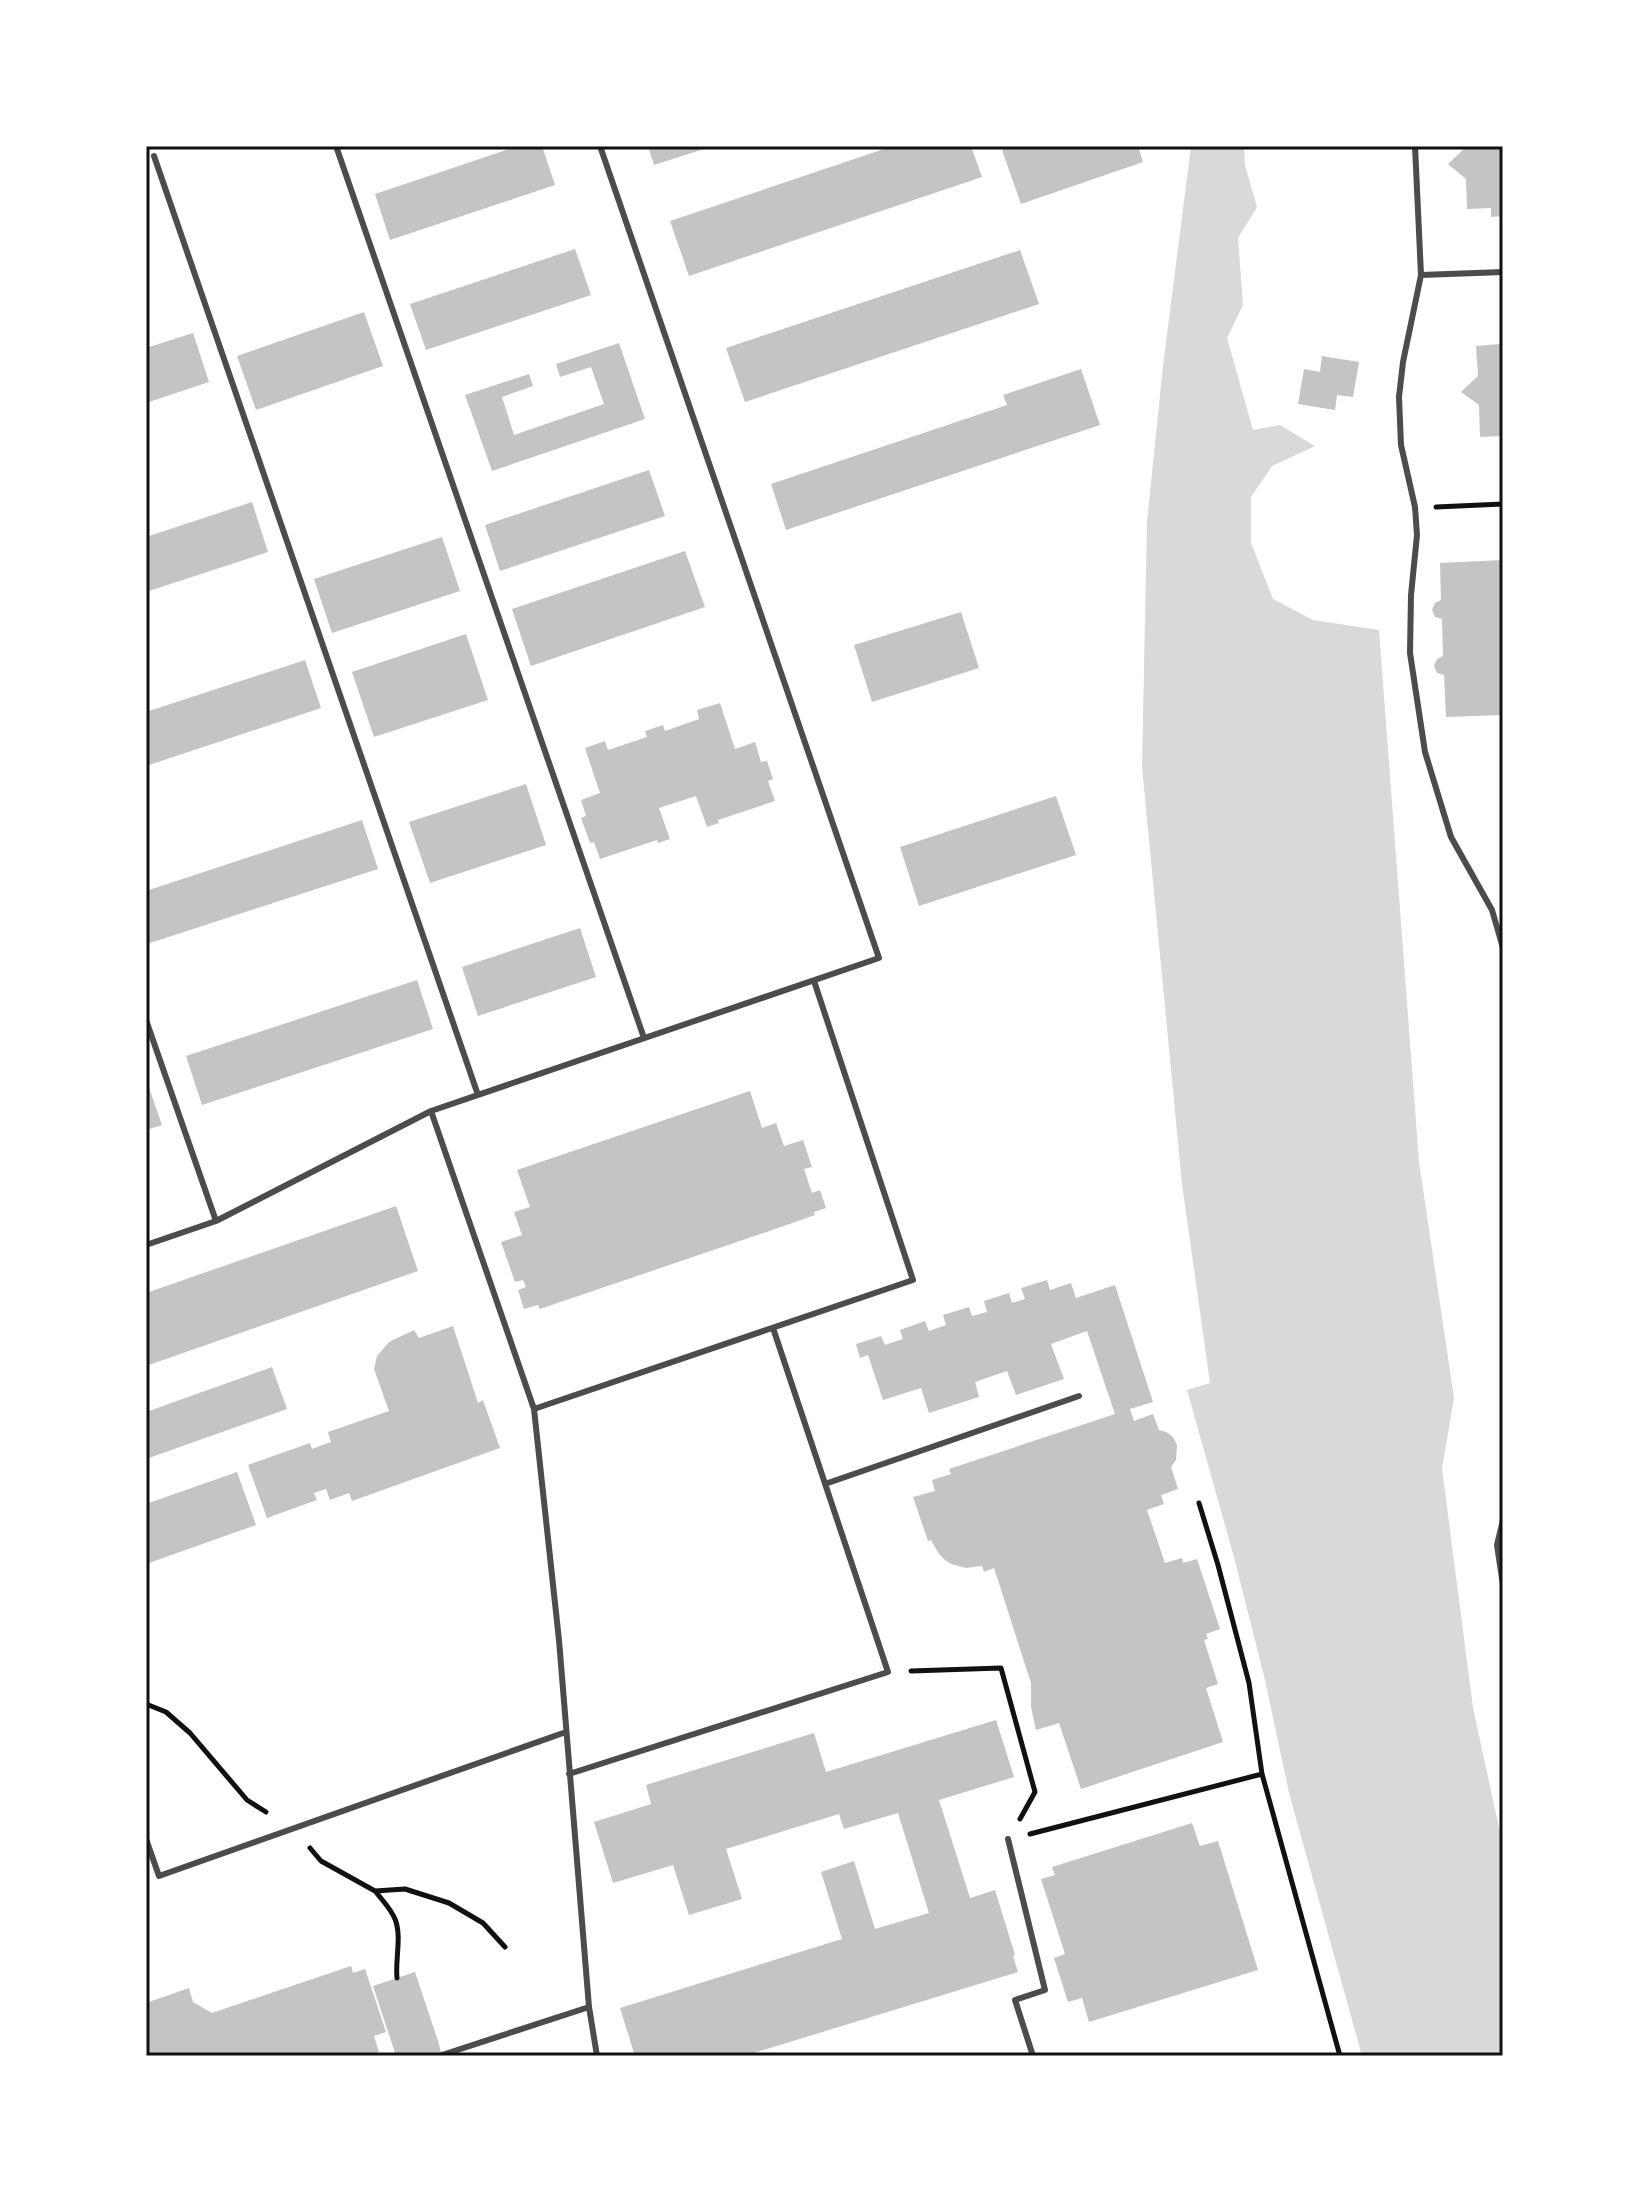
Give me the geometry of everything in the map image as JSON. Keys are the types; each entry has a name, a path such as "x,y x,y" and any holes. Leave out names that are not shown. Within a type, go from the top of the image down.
{"lane":[{"path":"336,146 644,1038"},
{"path":"146,1245 216,1221 431,1111 879,958 600,146"},
{"path":"1415,146 1421,275 1399,397 1401,445 1415,507 1417,535 1411,595 1410,653 1425,752 1451,837 1492,910 1503,948"},
{"path":"154,156 478,1095"},
{"path":"1421,275 1503,272"},
{"path":"534,1409 913,1280 814,981"},
{"path":"146,1020 216,1221"},
{"path":"431,1111 534,1409 559,1640 589,2007 597,2056"},
{"path":"569,1774 888,1672 773,1328"},
{"path":"825,1484 1079,1396"},
{"path":"1503,1520 1497,1545 1503,1585"},
{"path":"146,1839 159,1876 566,1732"},
{"path":"1008,1839 1045,1990 1015,2000 1033,2056"},
{"path":"442,2055 589,2007"}],"path":[{"path":"1415,507 1503,504"},
{"path":"1199,1503 1249,1683 1262,1774 1340,2056"},
{"path":"888,1672 1001,1668 1035,1792 1008,1839"},
{"path":"1008,1839 1262,1774"},
{"path":"375,1891 396,1920 397,1978"}],"shaded area":[{"path":"1191,146 1244,146 1245,165 1257,207 1238,238 1243,305 1227,338 1253,430 1280,425 1315,446 1272,466 1251,497 1251,543 1273,599 1313,620 1379,630 1419,1162 1454,1398 1442,1468 1473,1708 1503,1846 1503,2056 1362,2056 1289,1793 1235,1561 1187,1390 1210,1383 1182,1184 1142,767 1147,522"}],"building":[{"path":"518,146 542,146 555,185 390,240 375,194"},
{"path":"648,146 710,146 710,147 654,165"},
{"path":"893,146 971,146 982,177 689,276 670,221"},
{"path":"1013,146 1138,146 1143,162 1021,204 1002,150"},
{"path":"1464,146 1503,146 1503,216 1491,217 1491,208 1467,209 1466,179 1448,164"},
{"path":"575,249 591,295 426,350 410,304"},
{"path":"1020,250 1039,304 745,402 726,348"},
{"path":"364,312 383,366 256,410 237,356"},
{"path":"193,333 209,382 146,403 146,348"},
{"path":"1500,336 1503,336 1503,436 1480,437 1479,405 1461,392 1478,376 1476,346 1500,344"},
{"path":"619,343 645,419 492,471 465,395 529,374 533,386 502,397 514,435 604,404 591,367 560,377 556,364"},
{"path":"1322,356 1359,362 1353,397 1337,395 1335,410 1298,404 1304,369 1320,372"},
{"path":"1081,369 1100,425 786,530 771,484 1007,405 1003,395"},
{"path":"649,470 665,516 500,571 485,525"},
{"path":"252,502 268,552 146,592 146,537"},
{"path":"442,537 460,591 332,633 314,579"},
{"path":"685,551 705,607 531,666 512,609"},
{"path":"1503,560 1503,715 1446,717 1444,675 1437,673 1434,666 1437,659 1443,656 1442,619 1435,617 1432,610 1435,603 1441,600 1440,563"},
{"path":"961,612 979,668 872,702 854,645"},
{"path":"466,634 488,700 374,737 352,672"},
{"path":"305,660 321,708 146,766 146,712"},
{"path":"720,703 735,749 755,742 761,762 767,761 773,779 768,781 775,801 718,820 719,823 707,827 696,796 659,808 670,839 658,843 657,840 600,859 581,818 586,816 581,800 600,793 585,748 605,741 608,750 647,737 645,731 663,725 665,731 699,719 697,710"},
{"path":"526,784 546,845 430,883 409,822"},
{"path":"1056,796 1076,855 919,906 900,847"},
{"path":"362,820 378,869 147,944 146,891"},
{"path":"580,928 596,977 478,1016 462,967"},
{"path":"417,980 433,1029 202,1105 186,1056"},
{"path":"146,1079 162,1125 146,1130"},
{"path":"750,1091 762,1128 776,1123 784,1146 803,1140 812,1167 804,1169 812,1193 820,1190 826,1208 784,1226 540,1309 538,1305 524,1309 518,1290 526,1287 523,1280 515,1282 501,1242 522,1235 514,1212 530,1207 517,1170"},
{"path":"396,1206 418,1271 146,1366 146,1293"},
{"path":"1047,1280 1050,1290 1071,1283 1076,1298 1115,1285 1153,1402 1130,1409 1134,1421 1153,1414 1159,1430 1173,1437 1177,1445 1176,1460 1171,1467 1178,1489 1161,1495 1164,1504 1147,1510 1165,1563 1182,1558 1183,1563 1197,1559 1220,1629 1206,1634 1208,1639 1204,1640 1218,1684 1206,1688 1223,1742 1081,1789 1059,1723 1036,1730 1031,1707 1031,1683 994,1568 984,1572 982,1566 966,1568 944,1559 931,1540 928,1541 913,1497 935,1491 932,1480 951,1474 949,1469 1115,1414 1087,1331 1051,1344 1064,1379 1016,1395 1007,1371 975,1382 979,1397 929,1413 921,1388 883,1400 868,1355 860,1358 856,1344 881,1336 885,1345 903,1339 900,1330 925,1321 929,1331 946,1325 943,1315 969,1307 972,1316 987,1312 984,1301 1009,1293 1012,1303 1025,1299 1021,1288"},
{"path":"453,1326 478,1403 483,1400 500,1448 352,1501 349,1493 330,1500 326,1489 314,1493 317,1500 267,1518 248,1465 310,1443 312,1449 331,1442 328,1432 389,1411 374,1369 377,1356 389,1342 414,1330 419,1338"},
{"path":"272,1367 287,1409 146,1459 146,1412"},
{"path":"237,1472 256,1525 146,1564 146,1504"},
{"path":"996,1720 1014,1777 939,1800 970,1898 995,1890 1018,1972 744,2056 635,2056 620,2008 842,1939 821,1872 854,1861 875,1929 929,1913 898,1813 844,1829 839,1814 726,1849 742,1899 689,1915 673,1865 613,1883 594,1822 651,1804 646,1785 814,1733 826,1772"},
{"path":"1192,1823 1200,1846 1218,1841 1258,1970 1089,2022 1082,1998 1068,2002 1054,1958 1065,1954 1041,1879 1055,1875 1052,1867"},
{"path":"351,1966 353,1973 365,1969 386,2032 374,2036 379,2052 366,2056 146,2056 146,2003 189,1988 193,2002 212,2013"},
{"path":"415,1972 442,2056 396,2056 373,1986"}]}
